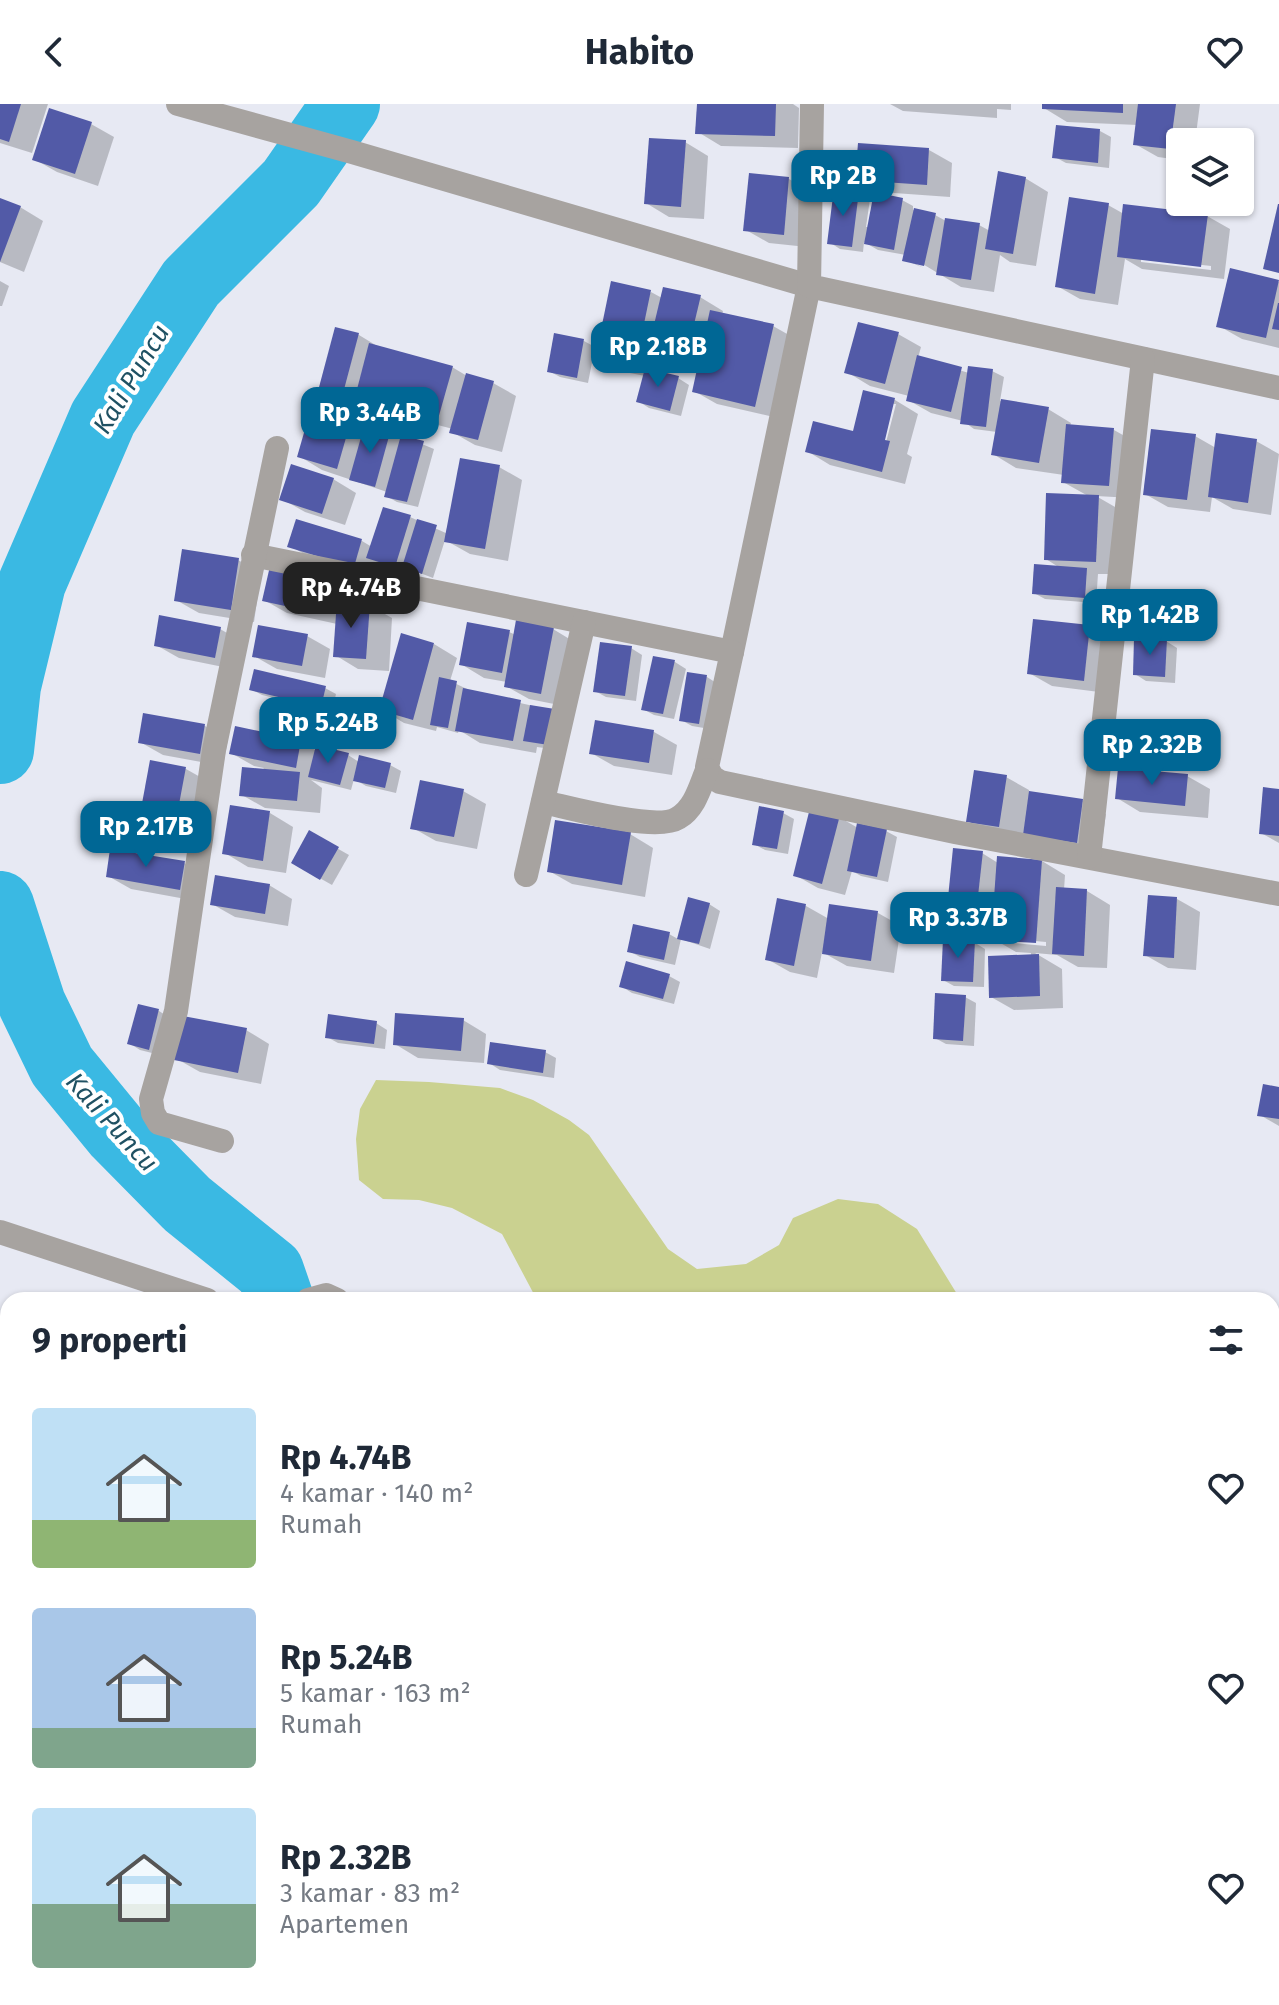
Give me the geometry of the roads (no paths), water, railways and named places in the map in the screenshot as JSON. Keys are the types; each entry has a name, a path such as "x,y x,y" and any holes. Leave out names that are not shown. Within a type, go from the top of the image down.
{"street":[{"path":"178,104 218,110 287,135 809,286 1279,388"},
{"path":"543,802 633,820 671,822 689,809 707,770 809,286 812,104"},
{"path":"1089,857 1143,359"},
{"path":"222,1141 159,1123 153,1113 151,1099 176,1011 214,750 277,448"},
{"path":"253,555 732,652"},
{"path":"526,875 584,622"},
{"path":"707,770 720,782 736,786 1279,894"},
{"path":"0,1232 183,1292"}],"waterway":[{"name":"Kali Puncu","path":"0,750 7,686 32,583 103,418 191,283 291,183 346,104"},
{"name":"Kali Puncu","path":"0,905 32,1004 62,1066 117,1133 187,1204 270,1271 277,1292"}]}
